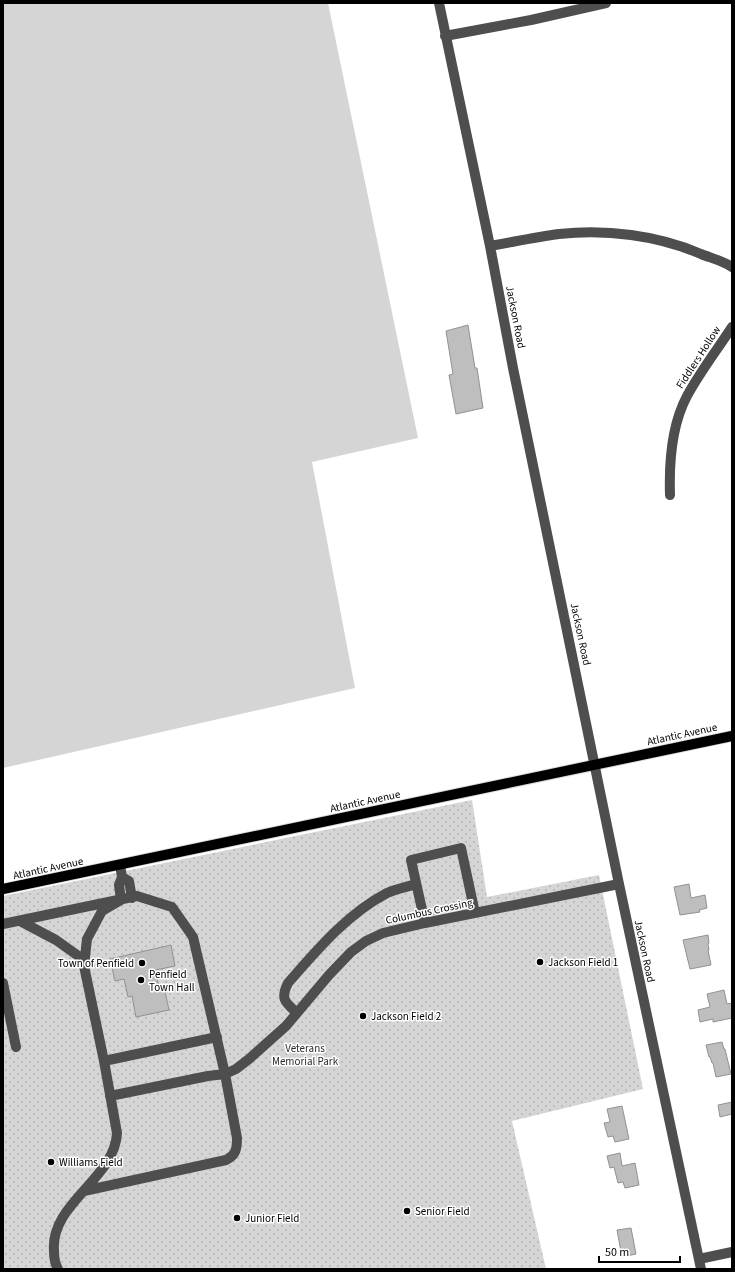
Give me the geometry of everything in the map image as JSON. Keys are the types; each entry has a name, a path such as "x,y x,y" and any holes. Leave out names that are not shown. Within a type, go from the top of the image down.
{"main road":[{"name":"Atlantic Avenue","path":"3,890 732,736"}],"street":[{"name":"Jackson Road","path":"439,3 490,246 513,368 619,884 700,1264"},
{"path":"446,36 531,20 606,3"},
{"path":"490,246 560,234 597,232 663,241 691,249 732,267"},
{"name":"Fiddlers Hollow","path":"670,495 670,475 677,422 686,397 732,327"},
{"path":"425,923 411,860 461,848 475,913"},
{"path":"120,865 122,877 119,884 121,900"},
{"path":"122,877 129,880 132,898"},
{"path":"297,1013 287,1004 284,999 283,991 288,983 330,935 365,906 388,892 416,884"},
{"name":"Columbus Crossing","path":"225,1074 249,1060 286,1026 329,975 351,952 366,941 383,933 425,923 619,884"},
{"path":"3,924 137,896 172,907 193,937 225,1074 237,1138 237,1148 232,1157 226,1160 84,1191"},
{"path":"58,1269 56,1265 53,1242 56,1229 73,1203 100,1173 117,1143 117,1133 84,960 87,939 102,911 121,900"},
{"path":"20,921 56,940 84,960"},
{"path":"3,983 16,1047"},
{"path":"104,1061 217,1037"},
{"path":"110,1096 208,1076 225,1074"},
{"path":"700,1264 732,1252"}],"green space":[{"path":"3,3 328,3 418,438 312,462 355,688 3,768"},
{"name":"Veterans Memorial Park","path":"472,800 487,897 599,875 643,1089 512,1121 546,1269 3,1269 3,896"}],"building":[{"path":"468,325 475,368 477,368 483,408 456,414 449,375 453,374 446,331"},
{"path":"689,884 691,898 705,895 707,908 699,910 700,912 680,915 674,887"},
{"path":"708,935 708,950 711,965 690,969 683,940"},
{"name":"Penfield Town Hall","path":"171,945 175,966 155,970 159,988 164,987 169,1010 136,1017 132,996 128,997 124,979 115,981 110,959"},
{"path":"724,990 727,1004 732,1003 732,1018 713,1022 713,1019 700,1022 698,1010 710,1007 707,994"},
{"path":"722,1042 731,1074 716,1077 713,1063 709,1057 706,1045"},
{"path":"732,1102 732,1114 720,1117 718,1105"},
{"path":"622,1106 629,1139 615,1142 613,1136 608,1137 604,1123 610,1122 607,1109"},
{"path":"620,1153 622,1166 635,1163 639,1185 625,1188 623,1182 618,1183 614,1167 610,1168 607,1156"},
{"path":"631,1228 636,1254 622,1257 617,1230"}],"place":[{"name":"Jackson Field 1","path":"540,962"},
{"name":"Town of Penfield","path":"142,963"},
{"name":"Penfield Town Hall","path":"141,980"},
{"name":"Jackson Field 2","path":"363,1016"},
{"name":"Williams Field","path":"51,1162"},
{"name":"Senior Field","path":"407,1211"},
{"name":"Junior Field","path":"237,1218"}]}
